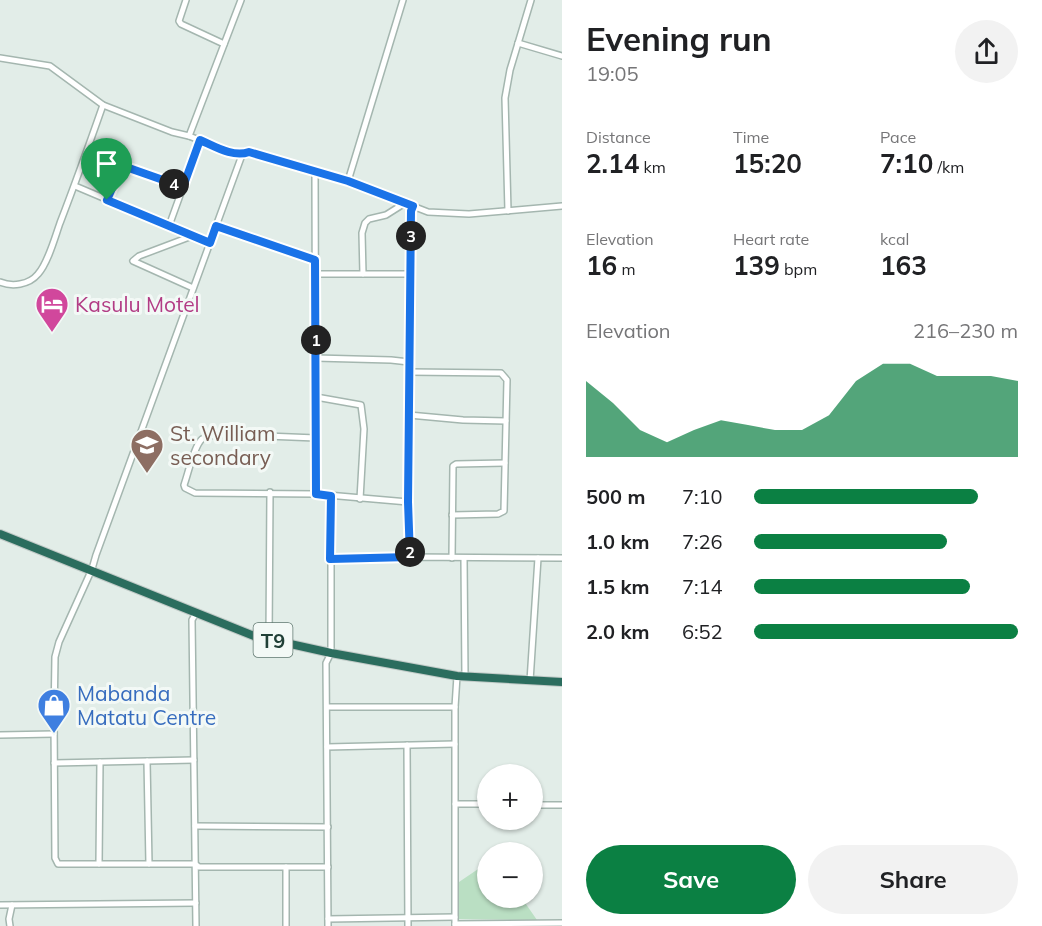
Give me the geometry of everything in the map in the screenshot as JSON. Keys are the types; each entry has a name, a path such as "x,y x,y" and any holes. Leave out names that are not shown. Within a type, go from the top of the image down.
{"highway":[{"name":"T9","path":"0,534 92,569 254,636 332,653 461,676 562,682"}],"street":[{"path":"186,0 178,21 224,44"},
{"path":"189,135 241,0"},
{"path":"348,181 403,0"},
{"path":"508,212 505,98 510,70 531,0"},
{"path":"518,43 562,56"},
{"path":"0,58 50,66 103,105 172,132 189,135 235,154 242,155 249,152 348,181 428,212 469,214 562,207"},
{"path":"0,282 10,286 38,275 75,186 103,105"},
{"path":"170,226 200,140"},
{"path":"242,155 92,569 57,649 54,735 56,862 58,864 195,864 200,867 328,867"},
{"path":"107,200 120,170 126,167 183,187"},
{"path":"315,171 316,494"},
{"path":"75,186 210,243"},
{"path":"363,274 362,233 365,223 369,219 386,215 405,203"},
{"path":"410,557 409,362 411,211 413,206"},
{"path":"216,226 315,260"},
{"path":"192,236 139,256 133,261 193,288"},
{"path":"315,274 410,274"},
{"path":"316,358 409,362"},
{"path":"409,372 501,373 507,380 504,511 502,513 452,514"},
{"path":"316,397 361,405 364,429 360,499"},
{"path":"409,415 506,421"},
{"path":"316,438 221,434 208,436 200,440 184,485 185,488 195,493 270,492 408,502"},
{"path":"452,558 453,466 456,464 505,463"},
{"path":"269,639 270,492"},
{"path":"331,496 332,653 326,663 328,923 370,918 455,917"},
{"path":"464,558 461,676 455,707 455,925 562,923"},
{"path":"531,681 538,558"},
{"path":"330,559 562,558"},
{"path":"196,613 192,620 196,926"},
{"path":"327,707 455,707"},
{"path":"0,735 54,735"},
{"path":"327,747 455,744"},
{"path":"407,745 408,926"},
{"path":"54,764 195,760"},
{"path":"147,761 149,864"},
{"path":"99,864 100,762"},
{"path":"455,804 477,804"},
{"path":"543,805 562,806"},
{"path":"195,826 328,827"},
{"path":"286,867 286,926"},
{"path":"0,905 196,903"},
{"path":"10,926 12,905"},
{"path":"370,918 370,926"}],"green space":[{"path":"477,870 477,908 529,908 537,920 459,919 459,882"}],"place":[{"name":"Kasulu Motel","path":"52,333"},
{"name":"St. William secondary","path":"147,474"},
{"name":"Mabanda Matatu Centre","path":"54,734"}],"route":[{"path":"200,140 235,154 242,155 249,152 348,181 413,206 411,211 408,502 410,557 330,559 331,496 316,494 315,260 216,226 210,243 107,200 120,170 126,167 183,187 200,140"}]}
